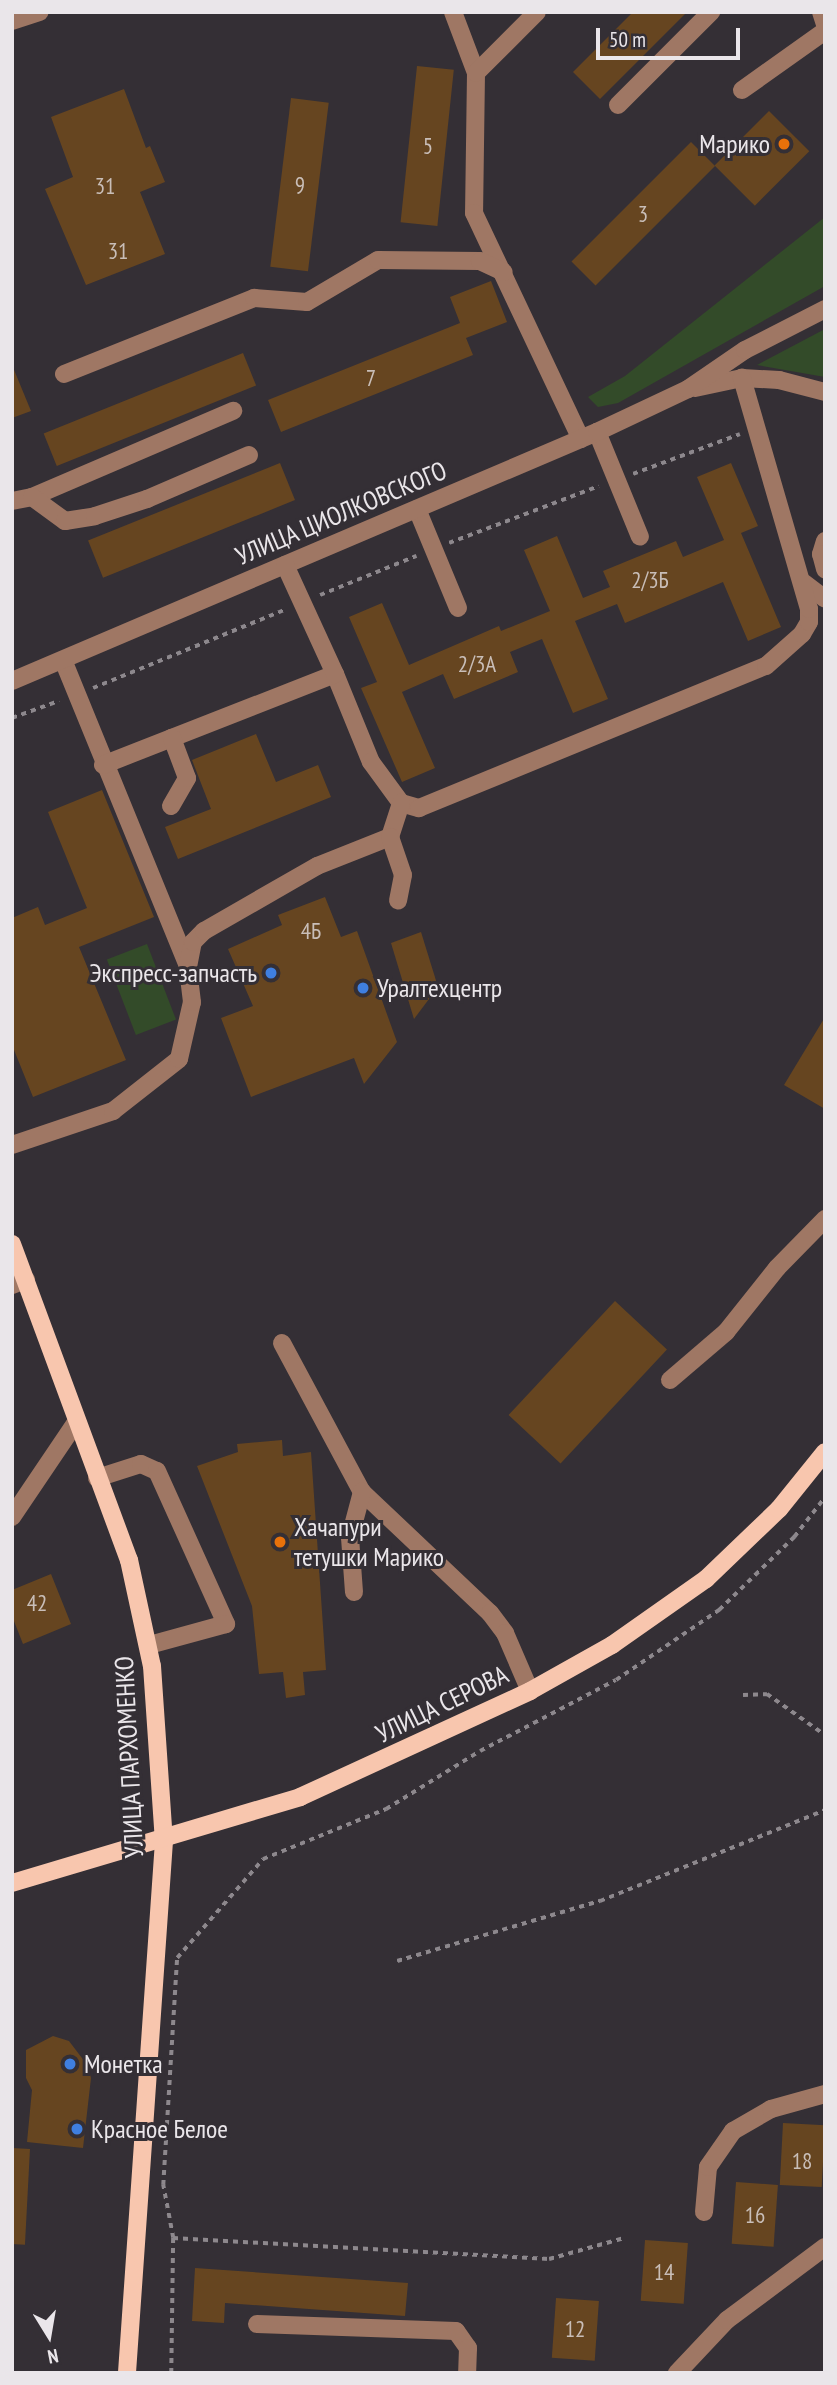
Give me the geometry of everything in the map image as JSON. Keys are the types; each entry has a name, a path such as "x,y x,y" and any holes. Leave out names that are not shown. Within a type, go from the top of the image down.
{"main road":[{"name":"УЛИЦА ПАРХОМЕНКО","path":"12,1244 19,1282 129,1560 149,1645 164,1841 127,2373"},
{"name":"УЛИЦА СЕРОВА","path":"12,1883 164,1841 353,1776 530,1691 612,1646 706,1578 779,1509 825,1452"}],"street":[{"path":"453,12 476,73 474,213 589,435 617,480 640,537"},
{"path":"476,73 537,12"},
{"path":"618,105 711,12"},
{"path":"821,12 825,23"},
{"path":"12,21 38,13"},
{"path":"742,90 825,31"},
{"path":"64,374 254,298 307,302 378,260 470,260 504,272"},
{"name":"УЛИЦА ЦИОЛКОВСКОГО","path":"12,681 589,435 688,389 745,350 825,309"},
{"path":"285,565 335,674 371,762 401,803 419,808 452,798 569,744 766,666 809,622 804,583 742,379"},
{"name":"УЛИЦА ЦИОЛКОВСКОГО","path":"688,389 742,379 779,380 825,392"},
{"path":"12,501 32,497 233,411"},
{"path":"32,497 65,521 95,516 249,455"},
{"path":"416,509 458,608"},
{"path":"825,541 821,554 825,569"},
{"path":"804,583 825,599"},
{"path":"12,1145 104,1115 165,1074 179,1059 189,1030 192,1002 188,967 103,765 79,693 63,660"},
{"path":"103,765 335,674"},
{"path":"171,806 187,778 172,738"},
{"path":"398,901 403,875 390,837 401,803"},
{"path":"188,967 193,942 204,931 317,866 390,837"},
{"path":"670,1380 726,1332 777,1268 825,1219"},
{"path":"282,1343 362,1492 489,1613 505,1633 530,1691"},
{"path":"12,1517 76,1422"},
{"path":"97,1478 141,1464 157,1471 226,1624 149,1645"},
{"path":"354,1592 350,1537 362,1492"},
{"path":"704,2212 708,2167 733,2131 771,2109 825,2094"},
{"path":"677,2373 727,2320 825,2247"},
{"path":"257,2324 456,2331 468,2348 467,2373"}],"path":[{"path":"12,718 433,549 757,427"},
{"path":"171,2373 173,2238 163,2185 177,1958 263,1859 386,1809 480,1751 617,1680 719,1610 794,1537 825,1497"},
{"path":"743,1695 767,1693 825,1735"},
{"path":"397,1961 600,1901 825,1810"},
{"path":"173,2238 549,2259 624,2238"}],"green space":[{"path":"825,217 825,286 618,403 598,407 588,397 625,376"},
{"path":"825,329 825,377 757,365"},
{"path":"147,944 176,1020 136,1035 107,959"}],"building":[{"path":"633,12 687,12 600,99 573,72"},
{"path":"417,66 454,70 437,226 401,222"},
{"path":"124,89 146,148 150,146 165,182 140,192 165,254 86,285 45,189 73,177 51,117"},
{"path":"291,98 329,103 308,271 270,267"},
{"path":"769,111 809,151 755,206 715,165"},
{"path":"691,142 715,166 596,286 571,262"},
{"path":"491,281 507,322 466,338 473,355 281,432 268,400 460,323 450,297"},
{"path":"243,353 256,385 57,466 44,434"},
{"path":"12,365 31,411 12,418"},
{"path":"280,463 295,500 103,578 88,541"},
{"path":"731,463 758,526 741,533 781,627 748,641 723,582 625,623 617,604 575,621 608,699 573,713 542,639 510,652 518,672 454,699 443,674 402,692 435,768 402,782 361,688 377,682 349,617 382,603 409,665 499,626 501,631 550,611 524,550 557,536 583,598 610,587 603,571 676,541 683,557 724,540 697,477"},
{"path":"256,734 276,782 318,765 331,797 178,859 165,827 211,809 192,760"},
{"path":"102,790 154,917 79,947 126,1060 33,1097 12,1045 12,918 38,907 45,925 87,908 48,812"},
{"path":"325,897 341,937 357,931 397,1042 364,1084 354,1058 251,1097 221,1018 253,1006 228,949 282,925 278,915"},
{"path":"421,932 438,987 414,1019 391,943"},
{"path":"825,1017 825,1109 784,1085"},
{"path":"615,1301 667,1349 561,1464 509,1415"},
{"path":"282,1440 283,1456 311,1452 326,1670 303,1672 305,1695 286,1698 283,1672 259,1674 252,1606 197,1466 238,1452 237,1444"},
{"path":"51,1574 71,1624 23,1644 12,1616 12,1590"},
{"path":"53,2036 69,2041 88,2066 91,2078 83,2148 27,2142 32,2090 26,2078 26,2050"},
{"path":"783,2123 825,2125 822,2187 780,2185"},
{"path":"12,2148 30,2149 25,2245 12,2244"},
{"path":"736,2182 778,2185 774,2247 732,2244"},
{"path":"645,2240 688,2243 684,2304 641,2301"},
{"path":"195,2268 408,2283 405,2316 225,2303 224,2323 192,2321"},
{"path":"556,2298 599,2301 595,2361 552,2358"}],"place":[{"name":"Марико","path":"784,144"},
{"name":"Экспресс-запчасть","path":"271,973"},
{"name":"Уралтехцентр","path":"363,988"},
{"name":"Хачапури тетушки Марико","path":"280,1542"},
{"name":"Монетка","path":"70,2064"},
{"name":"Красное Белое","path":"77,2129"}]}
